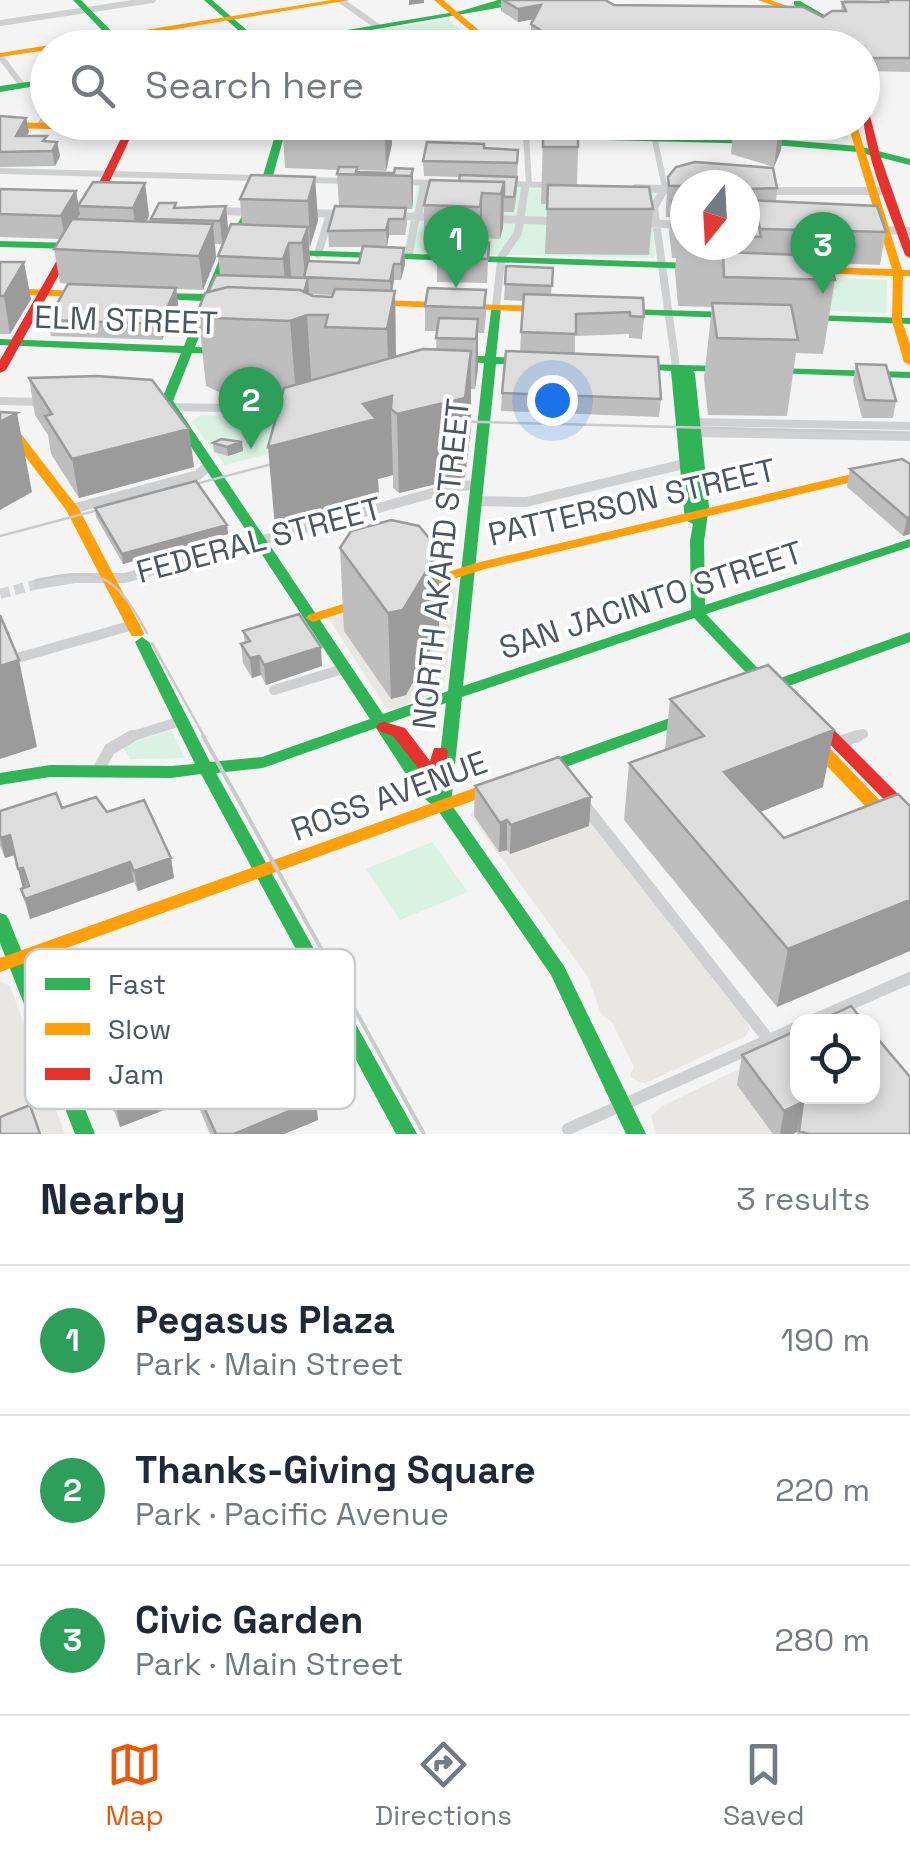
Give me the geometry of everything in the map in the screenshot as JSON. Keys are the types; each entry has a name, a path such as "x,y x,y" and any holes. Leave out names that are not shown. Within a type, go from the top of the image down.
{"main road":[{"path":"208,0 242,30"},
{"path":"174,30 342,0"},
{"path":"438,0 485,30"},
{"path":"471,30 455,18 459,13 506,0"},
{"path":"366,30 539,0"},
{"path":"762,0 817,15 785,0"},
{"path":"82,5 107,30"},
{"path":"0,56 30,52"},
{"path":"0,80 20,83"},
{"path":"0,89 30,82"},
{"path":"0,125 30,121"},
{"path":"92,208 125,140"},
{"path":"287,140 272,179 247,212 228,251 165,407 313,618 425,790 444,805 558,971 636,1134"},
{"path":"782,140 910,150"},
{"path":"785,140 866,148 910,163"},
{"path":"862,140 881,170 880,191"},
{"path":"865,140 880,191 910,256"},
{"path":"881,170 892,164 910,163"},
{"path":"0,370 7,343 44,293 82,226"},
{"path":"899,231 910,362"},
{"path":"0,244 97,247"},
{"path":"202,250 255,252"},
{"path":"273,252 716,266"},
{"path":"802,269 904,272"},
{"path":"0,291 92,294"},
{"path":"152,296 237,298"},
{"path":"353,302 562,310"},
{"name":"NORTH AKARD STREET","path":"444,805 478,493 480,414 496,308"},
{"path":"601,311 747,316"},
{"path":"799,318 904,321"},
{"name":"ELM STREET","path":"7,343 237,351"},
{"path":"442,359 534,362"},
{"path":"628,365 746,370"},
{"path":"676,367 696,515 698,614 782,701"},
{"path":"764,370 910,375"},
{"path":"0,415 72,508 206,770 304,949"},
{"path":"686,427 684,464 696,515"},
{"name":"PATTERSON STREET","path":"416,586 887,470"},
{"name":"SAN JACINTO STREET","path":"0,779 50,771 206,770 264,762 382,724 454,694 910,543"},
{"path":"313,618 379,598"},
{"path":"753,693 910,636"},
{"path":"808,713 910,816"},
{"name":"ROSS AVENUE","path":"536,772 696,714"},
{"path":"382,724 399,732 425,768 431,770 437,767 442,742 450,735"},
{"path":"803,732 910,843"},
{"name":"ROSS AVENUE","path":"44,949 502,784"},
{"path":"876,808 896,810 910,824"},
{"path":"0,920 25,982"},
{"name":"ROSS AVENUE","path":"0,966 25,956"},
{"path":"355,1041 406,1134"},
{"path":"75,1109 85,1134"}],"street":[{"path":"0,24 82,5 153,0"},
{"path":"342,0 377,26"},
{"path":"0,56 20,83"},
{"path":"496,308 502,258 516,242 523,220 527,186 522,140"},
{"path":"659,140 666,186 654,206 676,367"},
{"path":"0,171 272,179"},
{"path":"291,179 353,181"},
{"path":"388,182 455,184"},
{"path":"409,253 426,183"},
{"path":"490,184 564,185"},
{"path":"619,188 670,189"},
{"path":"760,191 880,191"},
{"path":"202,210 274,212"},
{"path":"290,212 352,214"},
{"path":"318,254 330,214"},
{"path":"385,215 440,217"},
{"path":"471,218 572,221"},
{"path":"631,223 670,224"},
{"path":"866,230 899,231"},
{"path":"0,400 63,403"},
{"path":"165,407 306,410"},
{"path":"686,427 910,426"},
{"path":"686,427 910,436"},
{"name":"FEDERAL STREET","path":"38,584 75,578 125,578 458,486 526,502 684,464"},
{"path":"72,508 201,474 208,466"},
{"path":"0,663 137,634"},
{"path":"274,690 346,668"},
{"path":"98,770 103,753 113,743 181,722"},
{"path":"839,742 863,734"},
{"path":"554,766 566,780"},
{"path":"578,796 768,1040"},
{"path":"828,1014 910,978"},
{"path":"568,1129 790,1030"}],"shaded area":[{"path":"451,584 457,588 443,690 393,709 386,708 329,619"},
{"path":"561,783 745,1019 750,1028 746,1036 646,1083 630,1076 634,1067 612,1022 601,1014 588,977 470,815 475,809"},
{"path":"0,981 10,986 25,1026 25,1109 56,1109 65,1134 0,1134"},
{"path":"790,1044 790,1104 880,1104 910,1134 656,1134 651,1116 662,1106"}],"green space":[{"path":"447,19 462,30 378,30"},
{"path":"418,185 656,192 651,204 655,258 404,253"},
{"path":"756,275 887,280 886,313 762,309"},
{"path":"201,415 415,417 225,465 191,422"},
{"path":"171,730 185,758 130,759 122,746"},
{"path":"432,842 468,892 400,920 366,869"}],"building":[{"path":"503,0 803,7 823,17 832,11 846,11 842,2 910,0 910,58 880,58 880,30 540,30 531,24 541,5 518,9"},
{"path":"0,116 26,118 16,136 57,142 52,151 0,152"},
{"path":"543,140 578,140 578,147 543,147"},
{"path":"427,142 518,150 517,163 423,161"},
{"path":"695,162 773,168 777,188 760,189 760,170 674,170"},
{"path":"339,167 357,167 356,172 413,169 411,176 337,174"},
{"path":"251,175 315,177 308,201 240,199"},
{"path":"460,175 517,177 514,197 504,197 504,182 459,181"},
{"path":"430,180 504,182 501,194 482,193 480,207 424,205"},
{"path":"93,182 145,183 133,208 78,206"},
{"path":"548,185 649,187 653,209 547,209"},
{"path":"0,189 76,191 61,216 0,214"},
{"path":"760,201 877,206 886,232 760,229"},
{"path":"159,203 176,203 174,208 226,206 220,221 151,219"},
{"path":"335,206 406,208 404,219 389,219 386,230 328,231"},
{"path":"72,219 213,224 199,256 54,249"},
{"path":"231,224 308,227 302,243 289,243 283,259 218,256"},
{"path":"439,241 489,243 488,259 436,258"},
{"path":"363,246 404,248 401,264 394,264 390,281 304,277 308,261 359,263"},
{"path":"760,253 828,256 835,280 724,277 723,260 760,260"},
{"path":"0,262 24,262 4,296 0,296"},
{"path":"506,266 553,268 552,286 505,284"},
{"path":"216,275 308,278 304,292 228,287 208,292"},
{"path":"68,284 176,288 160,324 48,320"},
{"path":"228,287 300,290 313,296 332,297 335,289 395,291 387,329 325,327 328,315 307,315 290,321 215,318 198,311 205,293"},
{"path":"428,288 486,290 484,308 425,306"},
{"path":"524,294 643,298 644,317 630,316 630,312 576,314 576,334 521,332"},
{"path":"712,303 791,305 798,340 717,338"},
{"path":"439,318 478,319 476,339 436,338"},
{"path":"423,349 471,351 465,398 397,414 391,409 392,396 363,404 376,419 268,447 284,388"},
{"path":"506,351 658,357 661,399 502,393"},
{"path":"856,364 886,365 896,401 865,400"},
{"path":"97,376 152,380 189,429 72,459 45,416 52,414 29,378"},
{"path":"0,412 17,413 0,422"},
{"path":"221,439 242,442 227,447 213,443"},
{"path":"902,459 910,464 907,518 850,469"},
{"path":"196,481 227,525 122,554 95,508"},
{"path":"391,520 419,526 439,550 403,610 388,613 340,548 351,531"},
{"path":"299,614 321,647 264,665 259,656 250,658 241,644 250,641 243,631"},
{"path":"0,615 19,660 0,666"},
{"path":"768,665 834,730 724,772 784,838 898,794 910,806 910,900 788,949 629,763 704,736 670,699"},
{"path":"559,757 591,797 511,825 507,820 500,823 475,786"},
{"path":"56,793 62,808 96,797 107,812 144,800 171,858 134,871 130,862 25,899 21,889 29,886 23,868 18,869 10,835 0,838 0,811"},
{"path":"851,1006 858,1014 834,1014"},
{"path":"790,1034 790,1104 799,1104 784,1111 742,1055"},
{"path":"880,1041 910,1077 910,1134 799,1131 803,1104 880,1104"},
{"path":"25,1107 31,1109 40,1134 0,1134 0,1117"},
{"path":"205,1109 294,1109 234,1134 216,1134"}],"tunnel":[{"path":"0,594 38,584"}],"tram line":[{"path":"845,0 883,3"},
{"path":"445,421 910,433"},
{"path":"169,491 295,458"},
{"path":"106,504 179,485"},
{"path":"0,536 121,504"},
{"path":"36,580 77,574 104,580 125,598 147,633"},
{"path":"152,643 205,738"},
{"path":"203,736 321,949"},
{"path":"355,1010 424,1134"}],"traffic: fast":[{"path":"77,0 106,30"},
{"path":"208,0 242,30"},
{"path":"464,12 506,0"},
{"path":"359,30 539,0"},
{"path":"797,3 836,24"},
{"path":"0,89 30,84"},
{"path":"279,140 267,179 228,251 167,401 425,790 443,805 558,971 636,1134"},
{"path":"718,140 858,149 910,162"},
{"path":"0,244 74,246"},
{"path":"291,253 694,266"},
{"path":"161,296 215,298"},
{"path":"443,805 496,307"},
{"path":"626,312 729,315"},
{"path":"811,318 910,321"},
{"path":"0,342 219,351"},
{"path":"460,359 519,361"},
{"path":"640,366 724,369"},
{"path":"676,367 689,374 702,507 697,541 698,614 762,681"},
{"path":"676,367 692,520"},
{"path":"775,371 910,375"},
{"path":"0,779 50,771 171,772 263,762 554,659 910,543"},
{"path":"770,687 910,637"},
{"path":"142,642 206,769 305,949"},
{"path":"549,767 684,718"},
{"path":"0,920 25,983"},
{"path":"355,1040 407,1134"},
{"path":"75,1109 85,1134"}],"traffic: slow":[{"path":"157,30 346,0"},
{"path":"438,0 474,30"},
{"path":"762,0 804,13"},
{"path":"0,55 30,50"},
{"path":"0,125 30,126"},
{"path":"857,140 898,272 897,321 910,362"},
{"path":"815,270 910,273"},
{"path":"0,291 80,294"},
{"path":"376,303 440,305"},
{"path":"471,307 539,309"},
{"path":"0,415 72,509 137,633"},
{"path":"425,584 481,566 865,475"},
{"path":"313,618 356,604"},
{"path":"817,745 910,843"},
{"path":"44,949 491,788"},
{"path":"0,965 25,956"}],"traffic: jam":[{"path":"96,199 125,140"},
{"path":"871,140 910,255"},
{"path":"0,370 66,253"},
{"path":"819,724 910,816"},
{"path":"384,727 399,732 428,769 437,767 440,752"}],"place":[{"name":"Pegasus Plaza","path":"456,288"},
{"name":"Civic Garden","path":"823,294"},
{"name":"Thanks-Giving Square","path":"251,449"}]}
